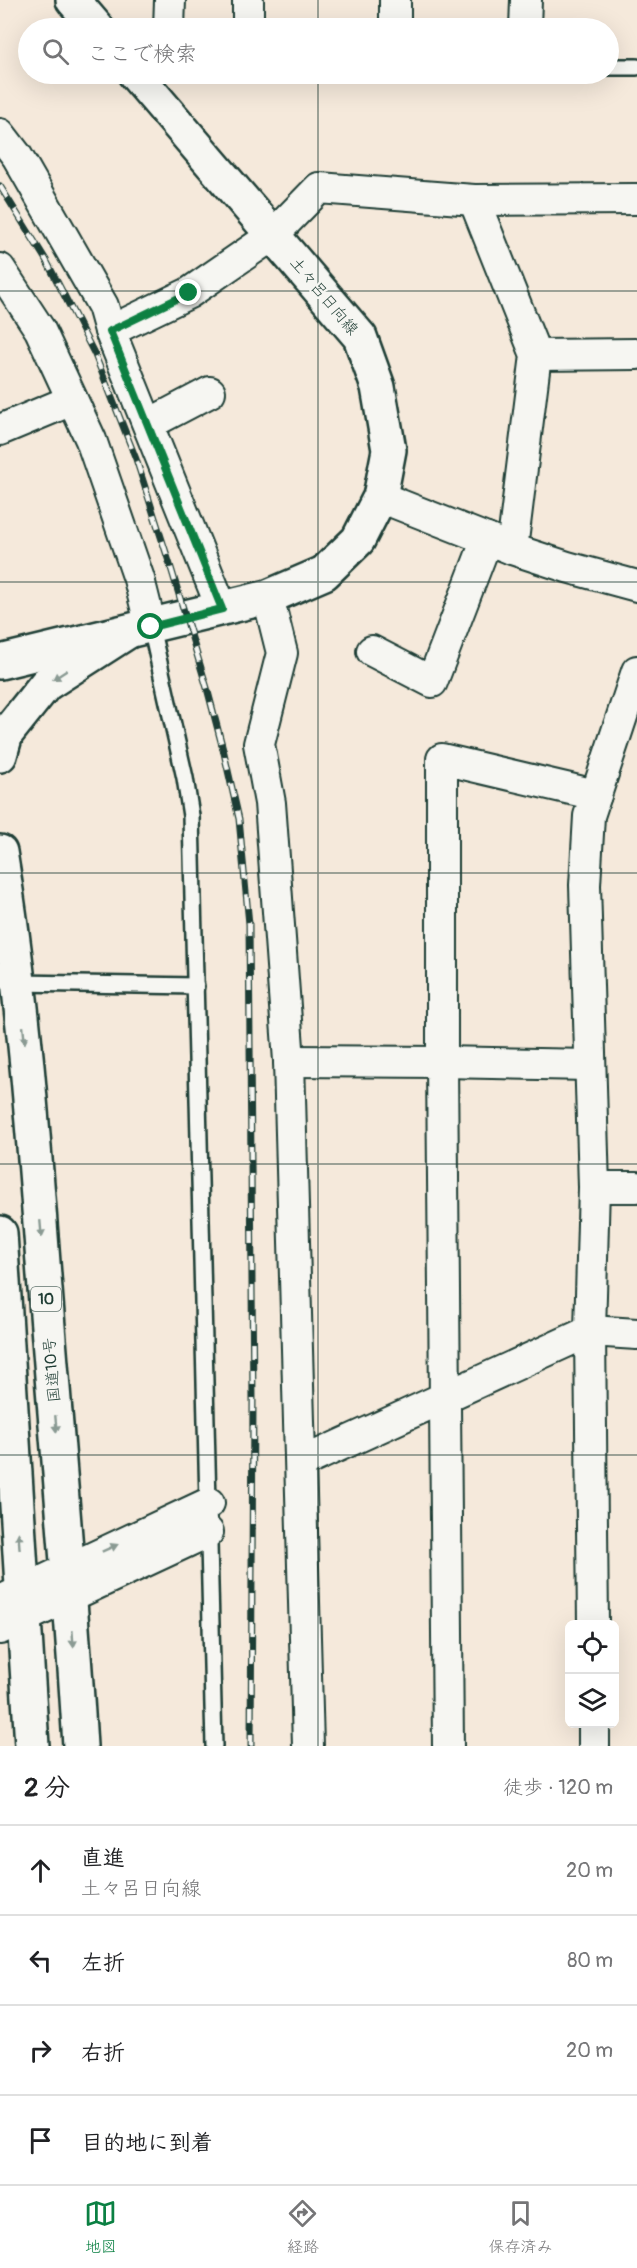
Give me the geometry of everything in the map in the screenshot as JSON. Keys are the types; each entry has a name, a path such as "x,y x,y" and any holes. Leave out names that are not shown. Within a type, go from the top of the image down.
{"main road":[{"path":"73,0 88,18"},
{"name":"土々呂日向線","path":"0,662 268,597 324,573 358,540 380,497 389,450 378,387 360,337 144,84"},
{"path":"0,754 6,734 46,684 139,629"},
{"name":"国道10号","path":"0,852 13,931 31,1106 80,1746"},
{"path":"0,1233 12,1609 32,1746"}],"street":[{"path":"169,18 170,0"},
{"path":"248,0 248,18"},
{"path":"395,0 395,18"},
{"path":"525,18 526,0"},
{"path":"0,134 17,156 103,306 110,331 222,609"},
{"path":"110,331 189,293 273,235 319,188 474,200 637,199"},
{"path":"372,651 432,682 500,544 536,355 474,200"},
{"path":"0,269 40,330 91,440 131,557 139,629"},
{"path":"536,355 637,354"},
{"path":"149,424 210,392"},
{"path":"0,430 72,400"},
{"path":"380,497 500,544 567,567 637,585"},
{"path":"268,597 282,653 259,744 270,803 289,1061 308,1746"},
{"path":"593,1620 590,1331 594,1187 585,885 589,816 637,671"},
{"path":"448,1746 442,1062 442,759 596,795"},
{"path":"289,1061 589,1065"},
{"path":"594,1187 637,1187"},
{"path":"301,1463 590,1331 637,1334"},
{"path":"12,1609 208,1518"},
{"path":"594,1728 594,1746"}],"lane":[{"path":"619,67 637,67"},
{"path":"139,629 185,778 191,816 214,1746"},
{"path":"18,983 196,986"}],"railway":[{"path":"0,186 46,260 95,355 136,459 207,688 239,819 249,924 253,1401 251,1746"}],"route":[{"path":"151,627 222,609 110,331 189,293"}]}
